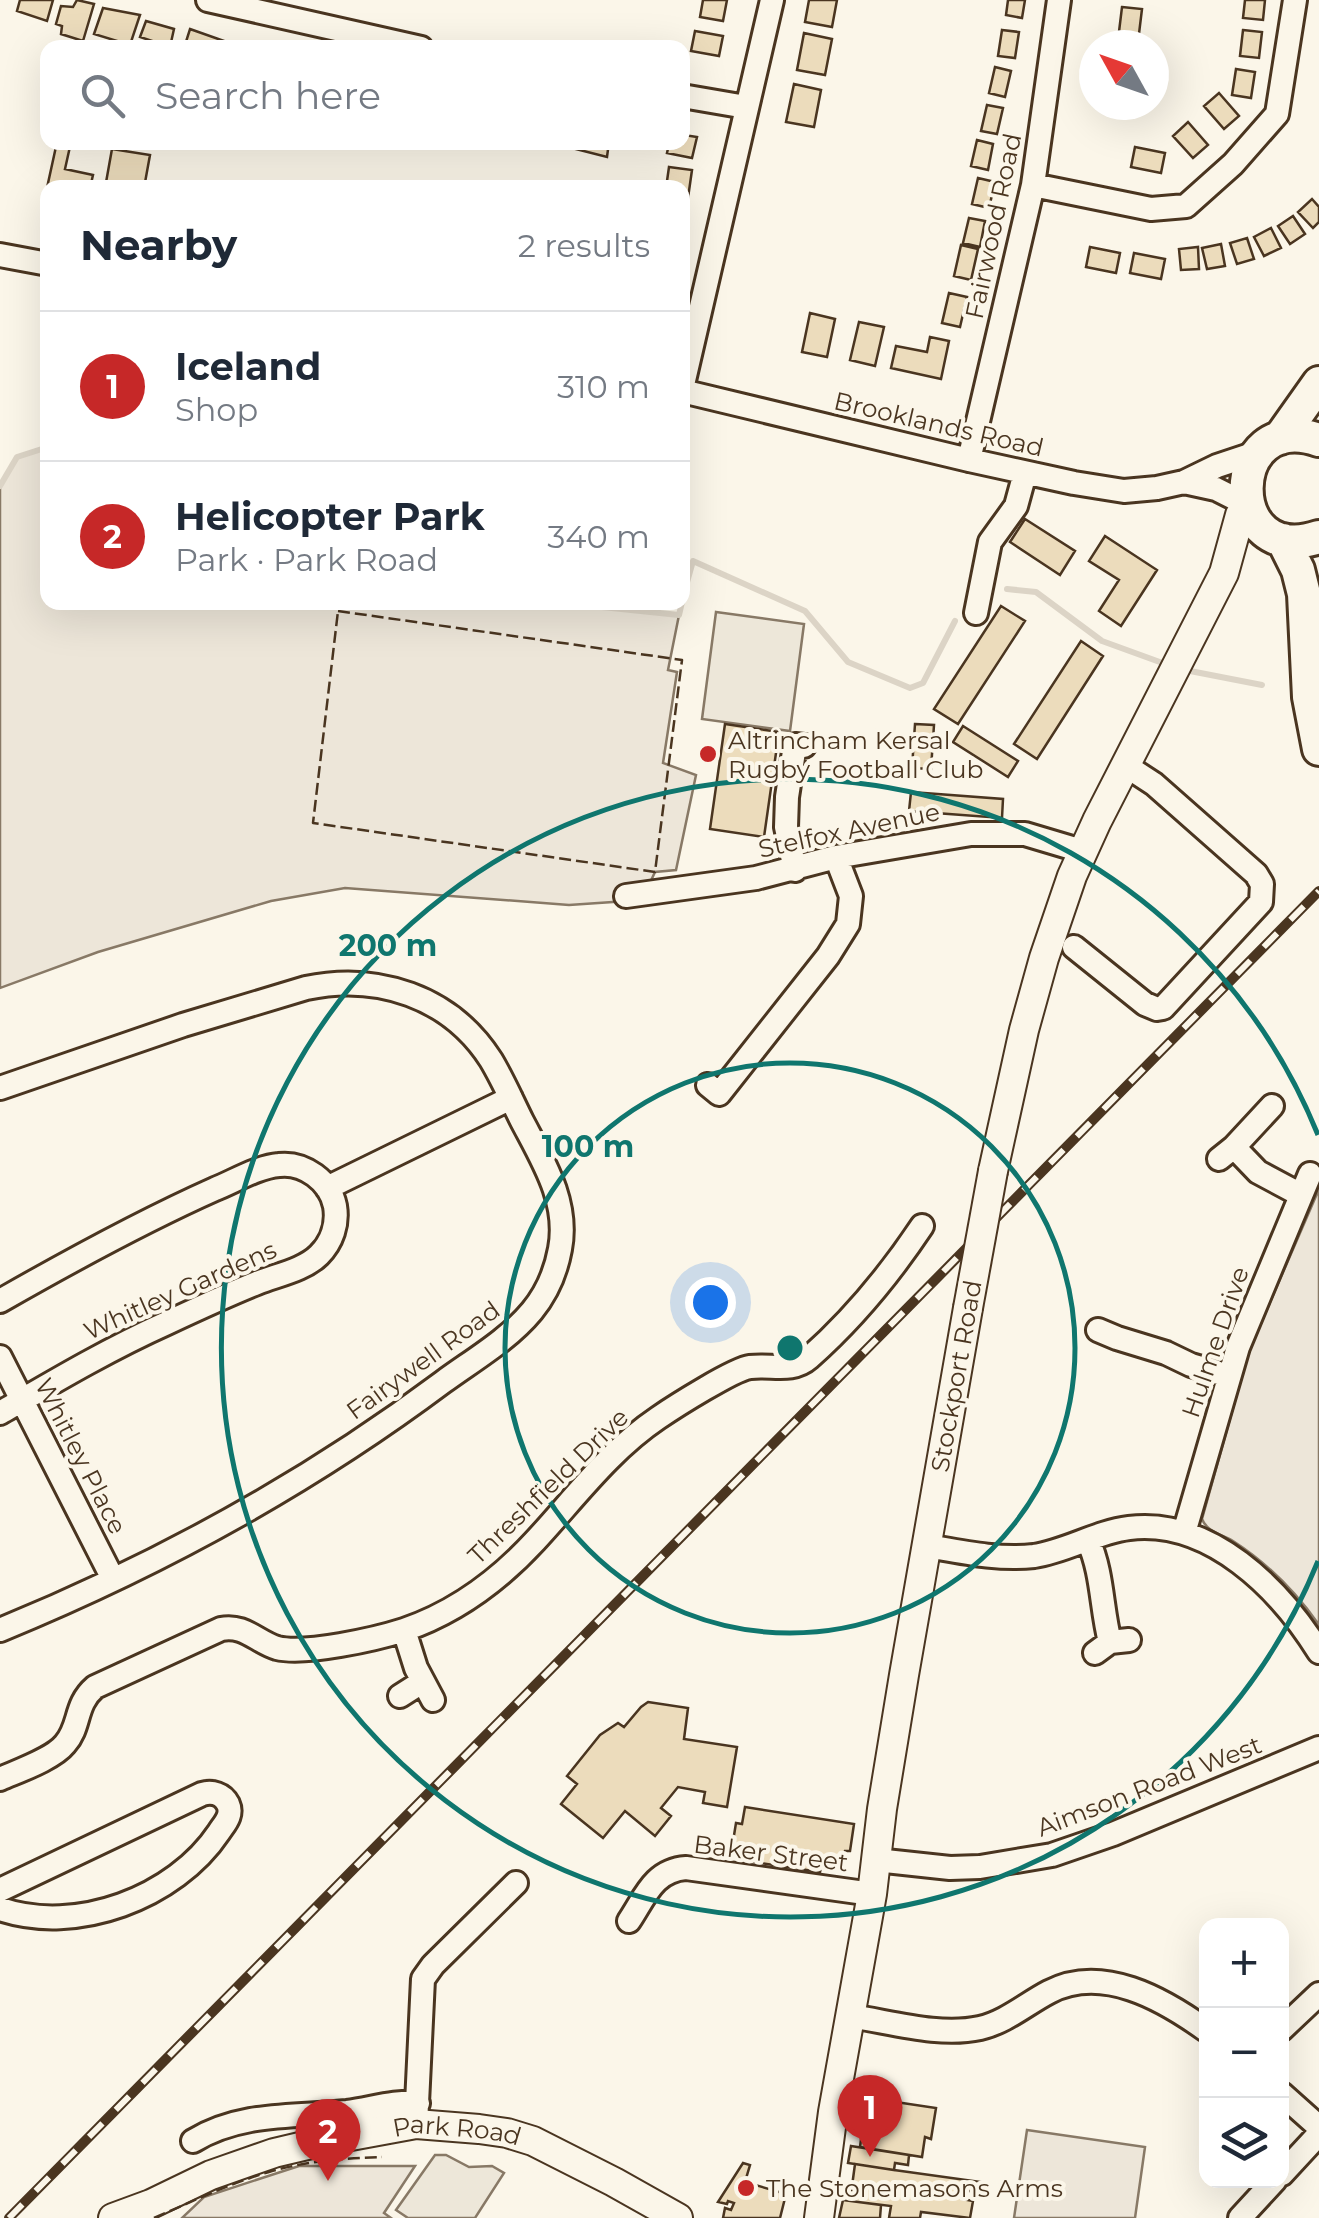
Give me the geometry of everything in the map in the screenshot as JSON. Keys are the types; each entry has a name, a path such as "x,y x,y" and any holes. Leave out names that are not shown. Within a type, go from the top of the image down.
{"highway":[{"path":"1319,383 1251,465 1246,480 1248,505 1262,528 1278,538 1305,542 1319,538"},
{"path":"1270,445 1303,436 1319,440"},
{"path":"1278,538 1298,570 1304,594 1309,697 1319,749"}],"main road":[{"name":"Stockport Road","path":"819,2218 927,1546 1009,1092 1044,958 1082,851 1224,572 1240,514 1248,505"},
{"name":"Stockport Road","path":"1224,572 1246,550 1278,538"},
{"name":"Park Road","path":"113,2218 211,2175 417,2114 533,2142 678,2218"}],"street":[{"path":"208,0 386,40"},
{"path":"690,355 772,0"},
{"name":"Fairwood Road","path":"969,460 1033,185 1060,0"},
{"path":"1033,185 1151,209 1186,206 1233,164 1278,114 1295,0"},
{"path":"690,98 746,108"},
{"path":"0,255 40,262"},
{"name":"Brooklands Road","path":"690,392 1025,473 1124,491 1184,482 1270,445"},
{"path":"976,613 990,542 1016,506 1025,473"},
{"name":"Brooklands Road","path":"1184,482 1216,490 1248,505"},
{"path":"795,870 786,827 787,796 795,746 804,746"},
{"path":"1074,947 1145,1004 1163,1008 1261,902 1262,884 1256,874 1154,784 1125,764"},
{"name":"Stelfox Avenue","path":"626,896 756,878 836,857 948,837 1000,832 1043,838 1082,851"},
{"path":"708,1085 719,1094 828,956 848,924 851,896 836,857"},
{"name":"Fairywell Road","path":"0,1088 254,1003 323,984 370,984 403,991 449,1015 486,1054 552,1180 561,1216 556,1267 536,1306 512,1331 434,1389 270,1496 113,1580 0,1630"},
{"path":"0,1302 160,1215 268,1167 298,1166 328,1188 510,1098"},
{"name":"Hulme Drive","path":"1184,1532 1248,1320 1306,1184 1258,1172 1226,1153 1272,1106"},
{"name":"Whitley Gardens","path":"0,1413 114,1348 312,1261 327,1244 335,1226 335,1209 328,1188"},
{"name":"Threshfield Drive","path":"0,1780 63,1747 81,1703 95,1687 222,1628 240,1629 270,1646 290,1650 354,1642 404,1630 448,1610 497,1577 533,1544 609,1458 660,1416 747,1367 790,1367 802,1363 879,1285 910,1233"},
{"path":"1097,1329 1229,1376"},
{"name":"Whitley Place","path":"0,1357 113,1580"},
{"path":"927,1546 1018,1557 1054,1552 1124,1528 1184,1532 1252,1572 1300,1624 1319,1652"},
{"path":"1088,1540 1101,1578 1112,1645"},
{"path":"400,1696 427,1691 404,1630"},
{"name":"Aimson Road West","path":"876,1860 965,1868 1052,1855 1113,1834 1319,1748"},
{"path":"0,1890 202,1794 218,1794 227,1802 228,1820 203,1852 170,1880 137,1898 84,1914 36,1916 0,1909"},
{"name":"Baker Street","path":"629,1921 657,1878 676,1869 872,1894"},
{"path":"417,2114 426,1974 516,1882"},
{"path":"850,2016 947,2031 979,2028 996,2023 1054,1989 1096,1981 1137,1991 1199,2025"},
{"path":"1289,2022 1319,1994"},
{"path":"1286,2098 1319,2130 1289,2166"},
{"name":"Park Road","path":"193,2141 224,2125 250,2119 347,2112 405,2102 417,2114"},
{"path":"1240,2218 1268,2188"}],"shaded area":[{"path":"40,449 40,610 631,610 679,615 668,670 677,672 663,763 696,775 676,870 655,872 642,900 569,905 345,888 271,901 98,952 0,988 0,486 17,457"},
{"path":"716,612 804,624 790,731 702,719"},
{"path":"1319,1189 1319,1625 1269,1569 1233,1541 1211,1530 1202,1519 1249,1351"},
{"path":"1027,2130 1145,2147 1135,2218 1014,2218"},
{"path":"435,2155 446,2155 469,2167 492,2166 504,2173 475,2218 408,2218 396,2210"},
{"path":"299,2166 415,2166 384,2213 391,2218 182,2218 204,2197"}],"building":[{"path":"20,0 53,0 47,21 17,11"},
{"path":"77,0 94,4 83,40 61,34 62,26 56,24 61,6 73,7"},
{"path":"703,0 727,0 723,21 700,17"},
{"path":"809,0 837,0 832,27 805,22"},
{"path":"1008,0 1025,0 1022,18 1006,15"},
{"path":"1245,0 1265,0 1263,20 1243,18"},
{"path":"1122,7 1142,9 1139,30 1119,30"},
{"path":"103,8 140,15 132,40 94,34"},
{"path":"146,21 174,29 172,40 140,37"},
{"path":"190,29 221,40 187,40"},
{"path":"1002,30 1019,32 1015,58 998,56"},
{"path":"1243,30 1262,32 1259,58 1240,56"},
{"path":"695,31 723,36 719,56 691,51"},
{"path":"804,33 832,39 825,75 797,70"},
{"path":"995,67 1011,71 1005,97 989,93"},
{"path":"1236,69 1255,72 1251,98 1232,95"},
{"path":"794,84 821,90 814,127 786,122"},
{"path":"1219,93 1239,116 1224,129 1204,106"},
{"path":"987,105 1003,108 997,134 981,131"},
{"path":"1188,122 1208,145 1193,158 1173,136"},
{"path":"690,136 697,137 692,158 667,153 690,150"},
{"path":"977,140 993,144 988,170 971,166"},
{"path":"1135,147 1165,153 1161,173 1131,167"},
{"path":"55,150 69,150 65,169 93,175 92,180 49,180"},
{"path":"112,150 150,155 145,180 106,180"},
{"path":"580,150 608,150 607,157"},
{"path":"669,167 692,170 690,184 690,180 667,180"},
{"path":"978,178 995,182 989,208 972,204"},
{"path":"1312,199 1319,207 1319,222 1313,228 1298,212"},
{"path":"1293,216 1305,234 1290,244 1278,226"},
{"path":"969,218 985,221 980,247 963,243"},
{"path":"1271,228 1281,248 1264,256 1254,237"},
{"path":"1247,238 1254,259 1237,264 1230,243"},
{"path":"1221,244 1225,266 1207,269 1202,248"},
{"path":"961,245 978,249 971,280 954,276"},
{"path":"1090,247 1120,253 1116,273 1086,267"},
{"path":"1198,247 1199,269 1181,270 1179,249"},
{"path":"1134,253 1165,259 1161,279 1130,273"},
{"path":"949,293 967,297 960,327 942,323"},
{"path":"810,313 835,319 827,357 802,352"},
{"path":"859,322 884,327 875,366 850,360"},
{"path":"930,337 949,341 941,379 891,368 896,346 927,352"},
{"path":"1025,519 1075,551 1060,575 1010,542"},
{"path":"1105,536 1157,570 1121,626 1099,611 1119,580 1089,561"},
{"path":"1001,606 1025,621 958,724 934,709"},
{"path":"1081,641 1103,656 1037,759 1014,744"},
{"name":"Altrincham Kersal Rugby Football Club","path":"725,724 779,732 764,837 710,829"},
{"path":"915,724 934,725 931,769 912,768"},
{"path":"963,726 1018,761 1008,777 953,742"},
{"path":"911,792 1003,799 1002,818 909,811"},
{"path":"648,1702 688,1708 684,1739 737,1747 727,1807 703,1803 705,1792 678,1787 661,1808 671,1816 655,1836 625,1811 603,1838 561,1804 577,1784 567,1776 600,1735 618,1723 624,1727"},
{"path":"745,1807 854,1824 842,1870 821,1867 820,1872 741,1860 741,1855 731,1854 736,1823 742,1824"},
{"path":"889,2101 936,2108 931,2139 925,2137 922,2157 860,2147 862,2132 856,2132 860,2105 888,2110"},
{"path":"851,2146 909,2155 908,2165 895,2163 894,2170 848,2163"},
{"name":"The Stonemasons Arms","path":"743,2163 750,2165 745,2182 786,2194 780,2218 723,2218 725,2208 731,2210 734,2203 718,2202"},
{"path":"855,2164 988,2183 986,2194 964,2190 962,2199 973,2201 970,2218 921,2212 920,2218 889,2218 891,2206 850,2201"},
{"path":"843,2200 881,2205 880,2218 839,2218"}],"waterway":[{"path":"0,486 17,457 40,450"},
{"path":"690,572 693,561 805,611 848,662 910,688 923,683 955,621"},
{"path":"1007,589 1036,592 1102,641 1168,665"},
{"path":"631,610 679,615 680,610"},
{"path":"1185,670 1262,685"}],"railway":[{"path":"9,2218 1319,891"}],"fence":[{"path":"338,611 682,660 655,872 313,823 338,611"},
{"path":"154,2218 272,2171 382,2157"}],"place":[{"name":"Altrincham Kersal Rugby Football Club","path":"708,754"},
{"name":"Iceland","path":"870,2157"},
{"name":"Helicopter Park","path":"328,2181"},
{"name":"The Stonemasons Arms","path":"746,2188"}]}
